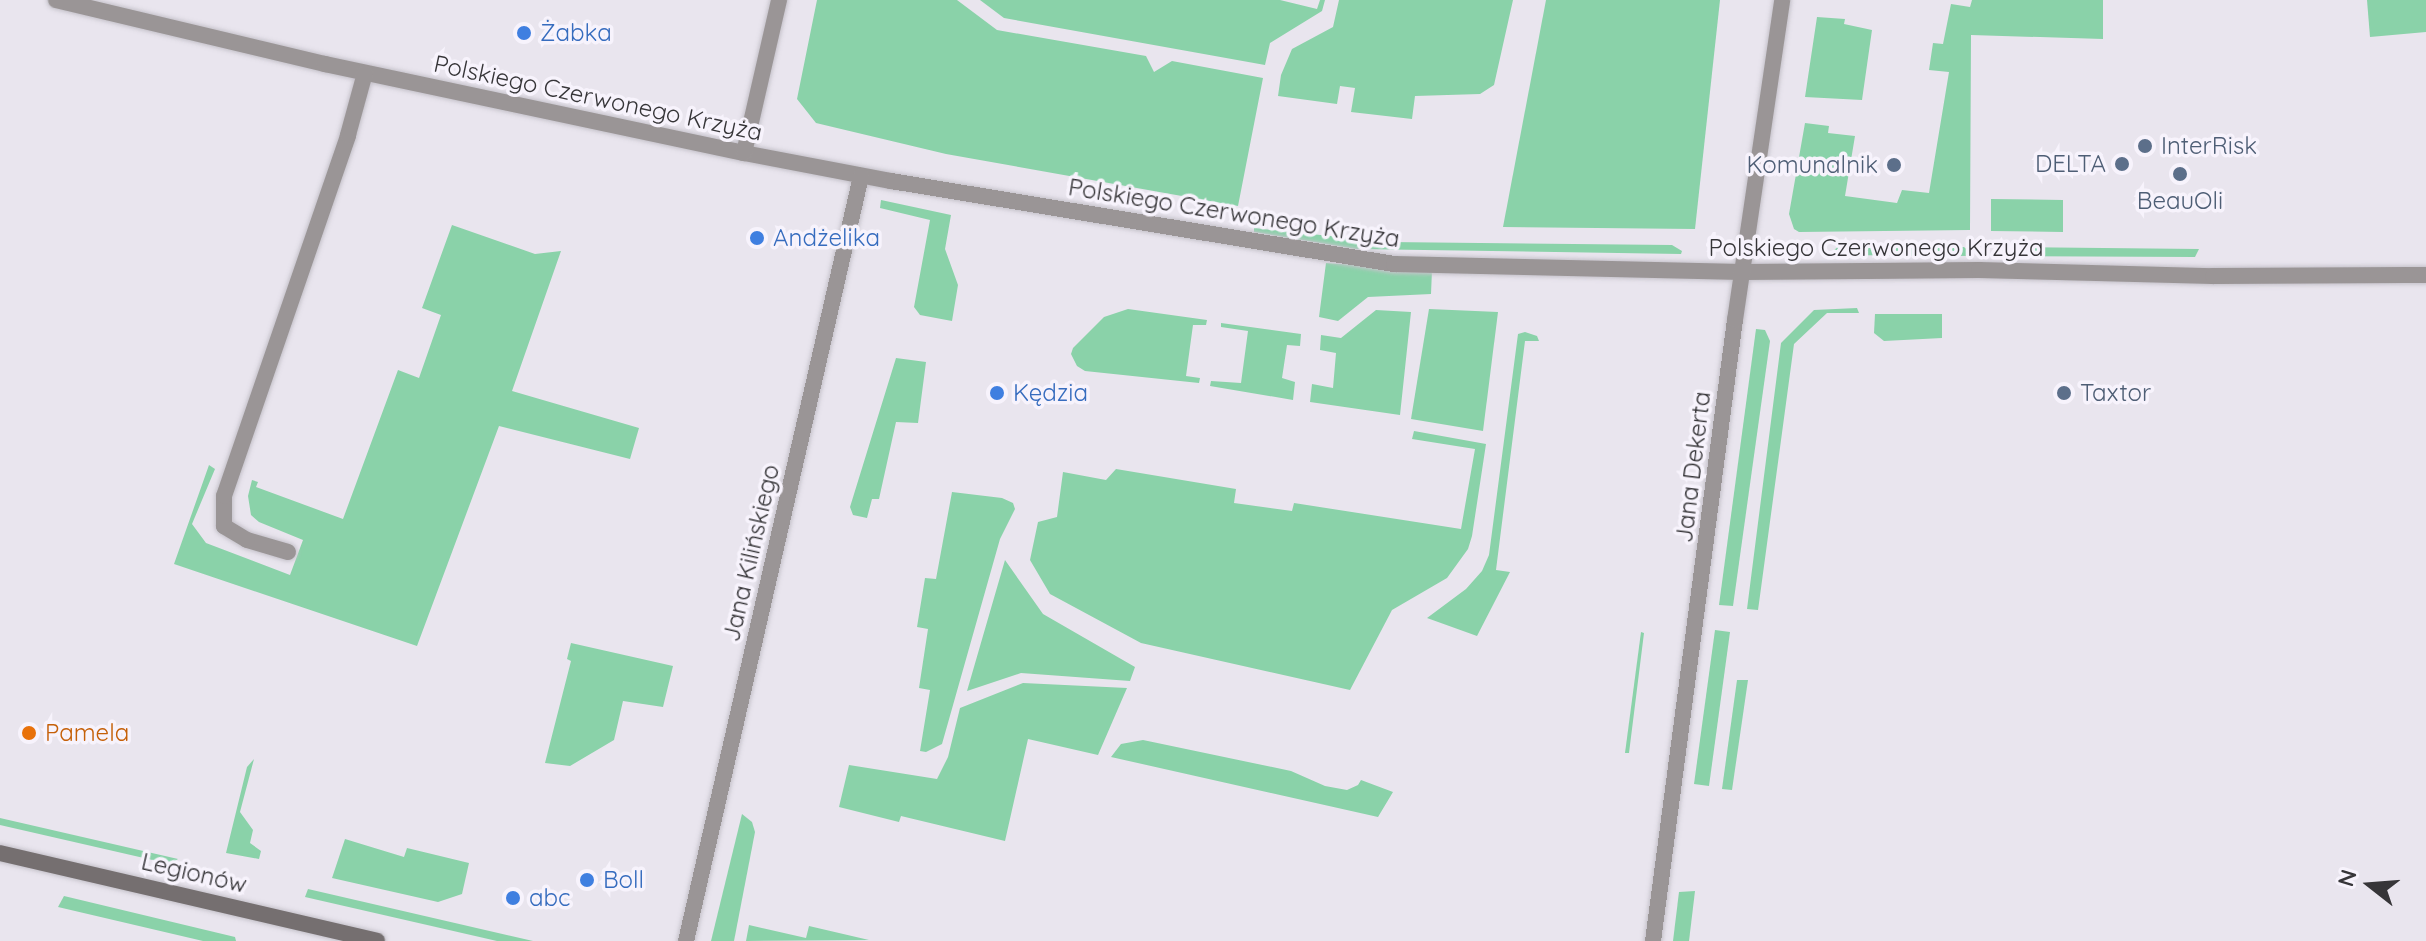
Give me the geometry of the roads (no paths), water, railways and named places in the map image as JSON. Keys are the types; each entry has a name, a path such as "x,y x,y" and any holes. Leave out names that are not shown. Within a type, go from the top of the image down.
{"street":[{"name":"Polskiego Czerwonego Krzyża","path":"56,0 365,73 744,153 861,176 1394,264 1742,272 1979,270 2213,276 2426,275"},
{"path":"744,153 779,0"},
{"name":"Jana Dekerta","path":"1653,941 1742,272 1782,0"},
{"path":"288,552 247,540 224,526 224,496 348,135 365,73"},
{"name":"Jana Kilińskiego","path":"686,941 861,176"},
{"name":"Legionów","path":"0,853 377,941"}],"place":[{"name":"Żabka","path":"524,33"},
{"name":"InterRisk","path":"2145,146"},
{"name":"DELTA","path":"2122,164"},
{"name":"Komunalnik","path":"1894,165"},
{"name":"BeauOli","path":"2180,174"},
{"name":"Andżelika","path":"757,238"},
{"name":"Kędzia","path":"997,393"},
{"name":"Taxtor","path":"2064,393"},
{"name":"Pamela","path":"29,733"},
{"name":"Boll","path":"587,880"},
{"name":"abc","path":"513,898"}]}
